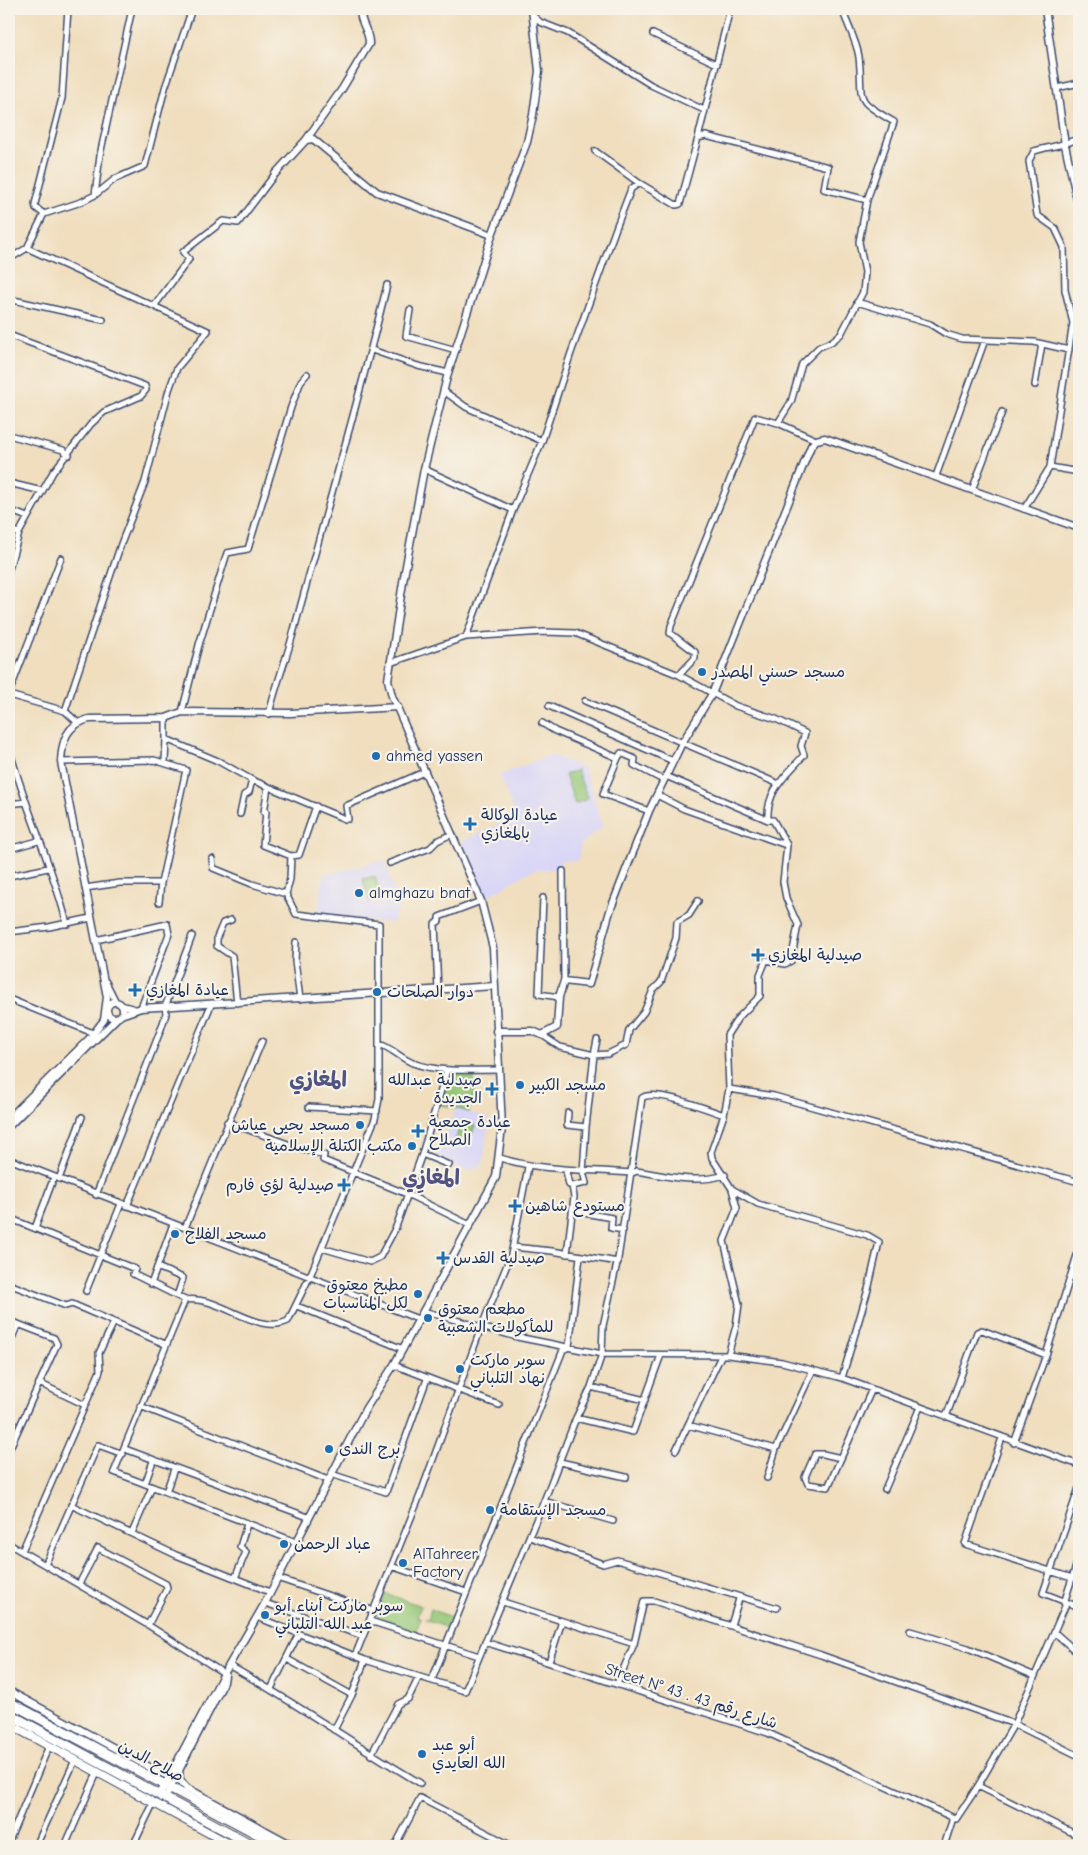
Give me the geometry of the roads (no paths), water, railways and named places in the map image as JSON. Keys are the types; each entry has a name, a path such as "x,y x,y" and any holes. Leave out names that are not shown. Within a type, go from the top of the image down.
{"highway":[{"name":"صلاح الدين","path":"9,1702 280,1846"},
{"name":"صلاح الدين","path":"11,1720 163,1796 254,1846"}],"main road":[{"path":"11,1720 49,1746 233,1846"}],"street":[{"path":"44,214 36,208 35,204 62,98 68,9"},
{"path":"95,195 100,155 132,9"},
{"path":"9,258 27,248 44,214 81,202 95,195 115,178 145,166 165,88 192,9"},
{"path":"155,305 189,259 183,252 224,221 238,223 275,174 306,140 342,89 369,44 370,36 359,14 361,9"},
{"path":"595,151 639,183 676,205 680,204 730,9"},
{"path":"778,423 791,402 802,364 819,346 831,342 841,334 865,284 859,242 867,200 894,122 868,106 860,96 858,56 842,9"},
{"path":"1045,9 1065,145 1079,208"},
{"path":"532,12 540,22 568,33 651,85 704,110"},
{"path":"163,1796 225,1674 265,1602 366,1408 394,1365 496,1177 500,1158 502,1127 493,948 481,900 424,772 416,747 388,680 402,582 424,469 445,392 448,373 492,235 527,142 534,116 539,71 532,12"},
{"path":"653,34 717,64"},
{"path":"1057,88 1079,83"},
{"path":"698,138 706,136 828,167 824,189 867,200"},
{"path":"1024,509 1050,467 1073,323 1065,290 1064,247 1055,228 1037,215 1029,160 1034,151 1065,145 1079,138"},
{"path":"306,140 313,139 377,192 492,235"},
{"path":"466,637 513,510 542,441 616,228 631,189 639,183"},
{"path":"27,248 155,305 208,331 177,368 169,390 145,482 120,544 65,711"},
{"path":"269,714 372,350 387,285"},
{"path":"9,299 103,320"},
{"path":"857,302 930,324 946,334 962,339 1042,344 1069,350"},
{"path":"410,310 406,336 456,350"},
{"path":"9,335 145,386 146,390 141,396 104,412 91,424 53,472 19,533 9,569"},
{"path":"936,476 985,340"},
{"path":"1035,385 1042,344"},
{"path":"372,350 418,366 448,373"},
{"path":"182,712 199,645 227,553 248,549 291,407 302,380 307,374"},
{"path":"445,392 466,407 542,441"},
{"path":"972,490 1002,412"},
{"path":"679,676 695,658 695,652 670,633 688,581 755,417 778,423 816,440 825,438 936,476 1079,528"},
{"path":"9,435 63,450 69,454"},
{"path":"564,981 589,984 610,911 649,810 682,744 712,694 811,446 816,440"},
{"path":"1050,467 1079,472"},
{"path":"424,469 513,510"},
{"path":"9,483 42,491"},
{"path":"9,510 27,517"},
{"path":"9,530 19,533"},
{"path":"61,558 9,694 65,711 77,722"},
{"path":"390,663 466,637 544,632 575,633 679,676 736,706 776,719 805,733 801,746 804,755 779,784 767,804 768,820"},
{"path":"585,701 779,784"},
{"path":"549,706 673,761"},
{"path":"398,707 269,714 182,712 166,718 89,719 77,722 66,735 62,748 61,762 90,918 105,980 107,1009 110,1017 119,1016 138,1009 495,986"},
{"path":"165,762 166,718"},
{"path":"542,722 555,731 618,758"},
{"path":"166,739 218,761 252,780 348,819 346,806 424,772"},
{"path":"9,748 38,841 61,902 67,924"},
{"path":"649,810 603,794 621,753 635,759 634,765 768,820 773,820 787,845 783,882 786,898 798,925 790,961 785,964 778,964 766,960 760,974 760,996 738,1018 727,1035 729,1089 724,1115 711,1152 712,1158 725,1175 732,1189 737,1208 724,1241 739,1304 736,1326 728,1355"},
{"path":"61,762 154,760 186,770 161,883 159,902"},
{"path":"240,814 244,795 249,792 252,780"},
{"path":"268,787 264,812 266,829 263,845 291,856 299,855 316,806"},
{"path":"657,795 684,809 787,845"},
{"path":"9,804 26,802"},
{"path":"390,863 430,848 437,841 452,834"},
{"path":"9,849 38,841"},
{"path":"9,1218 135,1269 133,1274 185,1300 199,1300 275,1325 288,1321 297,1306 322,1248 377,1111 379,1044 379,924 296,914 286,894 290,880 291,856"},
{"path":"212,859 213,868 252,884 286,894"},
{"path":"9,876 48,868"},
{"path":"542,1035 557,1027 559,997 564,981 563,871"},
{"path":"85,888 120,883 161,883"},
{"path":"543,898 540,994 559,997"},
{"path":"438,990 435,924 439,921 438,917 481,900"},
{"path":"496,1030 533,1031 560,1047 594,1055 608,1054 626,1045 629,1030 644,1012 653,990 662,982 676,938 677,922 688,915 698,901"},
{"path":"9,932 67,924 90,918"},
{"path":"231,920 223,923 217,937 217,946 232,956 237,1003"},
{"path":"96,940 167,924 169,934 138,1009"},
{"path":"96,1194 161,1029 166,1014 165,1007 192,936"},
{"path":"296,942 296,968 300,999"},
{"path":"9,1118 92,1038 119,1016 123,1009 105,980"},
{"path":"9,999 92,1038"},
{"path":"9,1126 92,1038 111,1003 118,1003 138,1009"},
{"path":"86,1291 211,1005"},
{"path":"566,1171 566,1180 569,1186 586,1183 584,1171 586,1127 597,1040"},
{"path":"185,1228 227,1122 262,1041"},
{"path":"379,1044 393,1049 400,1057 414,1063 447,1070 499,1070"},
{"path":"322,1248 370,1262 380,1257 396,1227 422,1154 447,1070"},
{"path":"729,1089 774,1096 1079,1182"},
{"path":"257,1617 298,1635 365,1660 466,1691 530,1537 576,1418 591,1387 602,1354 603,1326 618,1262 644,1097 666,1097 724,1115"},
{"path":"310,1107 377,1111"},
{"path":"568,1113 567,1125 586,1127"},
{"path":"35,1228 82,1117"},
{"path":"227,1122 324,1155 323,1160 407,1194 470,1225"},
{"path":"422,1154 449,1165"},
{"path":"500,1158 528,1167 566,1171 632,1173 637,1171 688,1180 713,1179 725,1175"},
{"path":"9,1159 418,1319"},
{"path":"355,1656 422,1489 481,1328 513,1248 528,1167"},
{"path":"567,1254 573,1211 574,1197 572,1186"},
{"path":"732,1189 758,1204 867,1235 879,1242 870,1286 842,1378"},
{"path":"573,1211 612,1218 611,1228 623,1230"},
{"path":"151,1284 173,1224"},
{"path":"513,1248 618,1262"},
{"path":"1014,1443 1046,1355 1079,1250"},
{"path":"569,1347 580,1257"},
{"path":"157,1267 183,1278 177,1296"},
{"path":"9,1284 66,1306 72,1304 165,1344"},
{"path":"185,1300 165,1344 124,1451 114,1472 296,1542"},
{"path":"297,1306 403,1348"},
{"path":"423,1312 481,1328 602,1354 728,1355 782,1362 842,1378 1079,1466"},
{"path":"9,1320 54,1338 57,1344 9,1450"},
{"path":"22,1551 100,1371 99,1353 114,1322"},
{"path":"9,1345 18,1324"},
{"path":"946,1417 977,1332 982,1330 1046,1355"},
{"path":"432,1680 563,1350 569,1347"},
{"path":"576,1418 633,1432 661,1355"},
{"path":"676,1450 721,1356"},
{"path":"394,1365 499,1405"},
{"path":"767,1478 776,1449 813,1370"},
{"path":"140,1406 330,1477 386,1492 427,1379"},
{"path":"39,1383 86,1405"},
{"path":"591,1387 645,1400"},
{"path":"841,1458 815,1454 805,1477 808,1484 828,1487 872,1389"},
{"path":"885,1489 920,1407"},
{"path":"688,1425 776,1449"},
{"path":"1002,1438 965,1544 1052,1570 1072,1578"},
{"path":"45,1565 98,1445 124,1451 308,1517"},
{"path":"145,1484 153,1461"},
{"path":"560,1462 626,1477"},
{"path":"166,1492 174,1469"},
{"path":"132,1533 152,1487"},
{"path":"1079,1488 1043,1593 1079,1607"},
{"path":"544,1501 613,1522"},
{"path":"71,1505 176,1554 270,1592"},
{"path":"235,1578 246,1552 240,1547 247,1524"},
{"path":"530,1537 603,1564 617,1560 739,1599 777,1608"},
{"path":"9,1544 148,1625 225,1674"},
{"path":"78,1584 98,1548 166,1584 167,1588 148,1625"},
{"path":"944,1846 953,1818 956,1819 978,1786 1014,1724 1054,1632 1079,1557"},
{"path":"391,1566 466,1592"},
{"path":"277,1578 374,1611"},
{"path":"731,1625 739,1599"},
{"path":"617,1684 634,1644 644,1601 654,1601 821,1654 1014,1724 1079,1756"},
{"path":"265,1602 363,1636"},
{"path":"503,1602 634,1644"},
{"path":"370,1621 479,1656"},
{"path":"549,1662 562,1621"},
{"path":"910,1631 968,1648 1035,1676"},
{"path":"1054,1632 1079,1654"},
{"path":"271,1689 298,1635"},
{"name":"Street N° 43 . شارع رقم 43","path":"485,1642 768,1733 953,1818"},
{"path":"287,1659 352,1695"},
{"path":"334,1730 352,1695 365,1660"},
{"path":"230,1666 271,1689 371,1755 420,1783"},
{"path":"371,1755 398,1704 408,1698 419,1676"},
{"path":"9,1691 152,1769 166,1774 176,1770"},
{"path":"9,1840 49,1746"},
{"path":"36,1846 74,1760"},
{"path":"176,1770 180,1780 187,1788 291,1845"},
{"path":"65,1846 97,1773"},
{"path":"978,1786 1079,1836"},
{"path":"395,1846 420,1798 512,1846"},
{"path":"133,1846 153,1804"}],"place":[{"name":"مسجد حسني المصدر","path":"702,672"},
{"name":"ahmed yassen","path":"376,756"},
{"name":"عيادة الوكالة بالمغازي","path":"470,824"},
{"name":"almghazu bnat","path":"359,893"},
{"name":"صيدلية المغازي","path":"758,955"},
{"name":"عيادة المغازي","path":"135,990"},
{"name":"دوار الصلحات","path":"377,992"},
{"name":"مسجد الكبير","path":"520,1085"},
{"name":"صيدلية عبدالله الجديدة","path":"492,1089"},
{"name":"مسجد يحيى عياش","path":"360,1125"},
{"name":"عيادة جمعية الصلاح","path":"418,1131"},
{"name":"مكتب الكتلة الإسلامية","path":"412,1146"},
{"name":"صيدلية لؤي فارم","path":"344,1185"},
{"name":"مستودع شاهين","path":"515,1206"},
{"name":"مسجد الفلاح","path":"175,1234"},
{"name":"صيدلية القدس","path":"443,1258"},
{"name":"مطبخ معتوق لكل المناسبات","path":"418,1294"},
{"name":"مطعم معتوق للمأكولات الشعبية","path":"428,1318"},
{"name":"سوبر ماركت نهاد التلباني","path":"460,1369"},
{"name":"برج الندى","path":"329,1449"},
{"name":"مسجد الإستقامة","path":"490,1510"},
{"name":"عباد الرحمن","path":"284,1544"},
{"name":"AlTahreer Factory","path":"403,1563"},
{"name":"سوبر ماركت أبناء أبو عبد الله التلباني","path":"265,1615"},
{"name":"أبو عبد الله العايدي","path":"422,1754"}],"district":[{"name":"المغازي","path":"318,1079"},
{"name":"المغازِي","path":"431,1177"}]}
